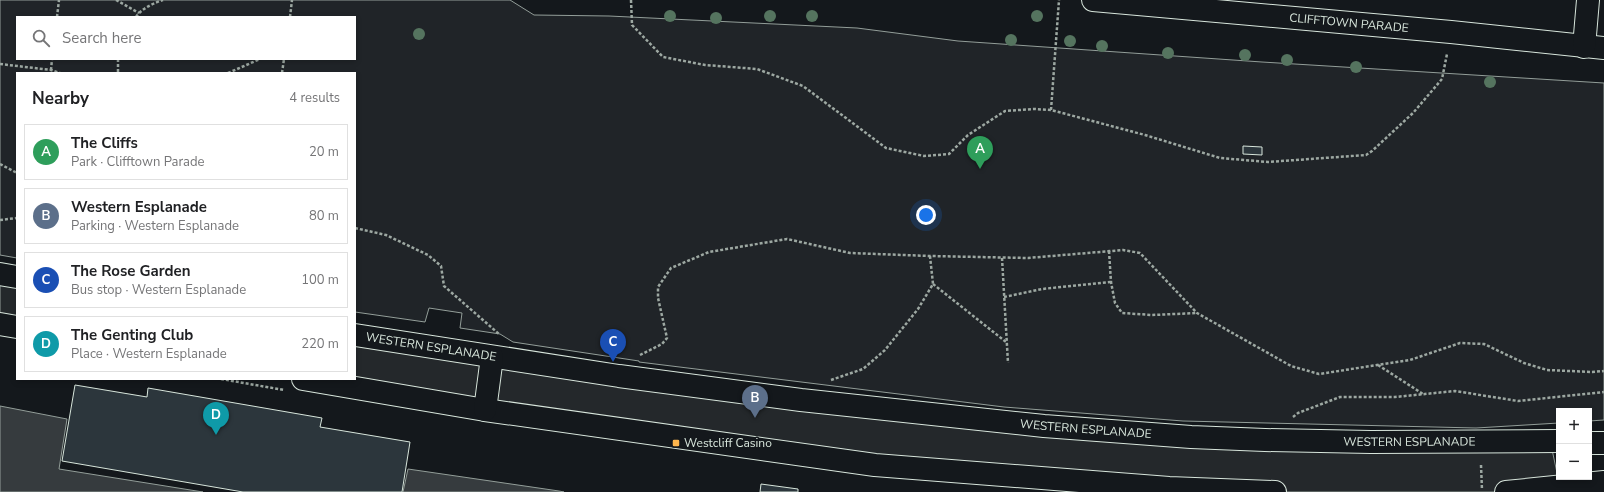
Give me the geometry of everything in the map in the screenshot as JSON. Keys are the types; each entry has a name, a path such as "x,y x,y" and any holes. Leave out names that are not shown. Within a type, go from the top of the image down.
{"street":[{"name":"CLIFFTOWN PARADE","path":"1093,0 1450,32 1594,48"},
{"path":"1588,0 1594,48"},
{"path":"0,274 16,277"},
{"path":"0,324 16,327"},
{"name":"WESTERN ESPLANADE","path":"356,335 626,377 809,401 1044,426 1191,437 1264,440 1371,442 1556,441"},
{"path":"484,410 492,357"},
{"path":"309,380 484,410 875,465 1161,487 1274,492"},
{"path":"1592,443 1604,443"},
{"path":"1506,492 1604,482"}],"path":[{"path":"57,16 59,0"},
{"path":"116,0 139,13"},
{"path":"137,16 158,1 164,0"},
{"path":"290,16 292,0"},
{"path":"631,0 632,25 663,57 704,65 757,69 803,86 886,148 924,156 948,154 968,134 1005,111 1034,109 1051,110 1145,135 1220,158 1268,162 1366,155 1414,113 1442,79 1450,32"},
{"path":"1051,110 1059,0"},
{"path":"51,70 52,60"},
{"path":"118,60 118,72"},
{"path":"230,72 258,60"},
{"path":"282,72 284,60"},
{"path":"0,64 57,72"},
{"path":"0,164 16,172"},
{"path":"0,220 16,218"},
{"path":"356,228 386,236 428,255 441,266 444,286 504,338 512,348 514,360"},
{"path":"635,358 662,344 667,338 658,298 658,286 671,268 709,252 787,239 850,253 1002,258 1028,258 1123,250 1140,253 1197,313 1291,366 1319,374 1410,360 1460,343 1484,344 1524,363 1546,370 1592,372 1604,370"},
{"path":"1109,252 1110,282 1115,303 1122,313 1152,316 1197,313"},
{"path":"825,384 837,377 864,369 885,350 918,309 933,284 930,256"},
{"path":"1002,258 1008,363"},
{"path":"1004,297 1042,289 1110,282"},
{"path":"933,284 1006,342"},
{"path":"1378,365 1424,395"},
{"path":"1264,440 1298,413 1340,397 1395,397 1424,395 1455,390 1518,401 1604,392"},
{"path":"1481,459 1482,492"}],"shaded area":[{"path":"0,0 510,0 534,15 609,16 857,28 958,41 1262,62 1604,83 1604,420 1592,421 1592,408 1556,408 1556,423 1476,428 1183,421 1004,407 639,362 513,342 500,334 460,328 462,313 429,308 425,322 356,312 356,72 16,72 16,258 0,255"},
{"path":"0,274 16,277 16,327 0,324"},
{"path":"356,335 1044,426 1550,440 1556,468 1556,480 1559,480 1560,487 1506,492 1275,492 875,465 356,379"},
{"path":"0,406 67,419 59,469 203,492 0,492"},
{"path":"408,469 559,491 564,492 403,492"}],"building":[{"path":"1243,146 1262,147 1262,155 1243,154"},
{"path":"75,385 147,397 148,388 322,418 320,427 410,442 402,492 243,492 62,461"},
{"path":"761,484 798,489 798,492 760,492"}],"place":[{"name":"The Cliffs","path":"980,169"},
{"name":"The Rose Garden","path":"613,362"},
{"name":"Western Esplanade","path":"755,418"},
{"name":"The Genting Club","path":"216,435"},
{"name":"Westcliff Casino","path":"676,443"}]}
